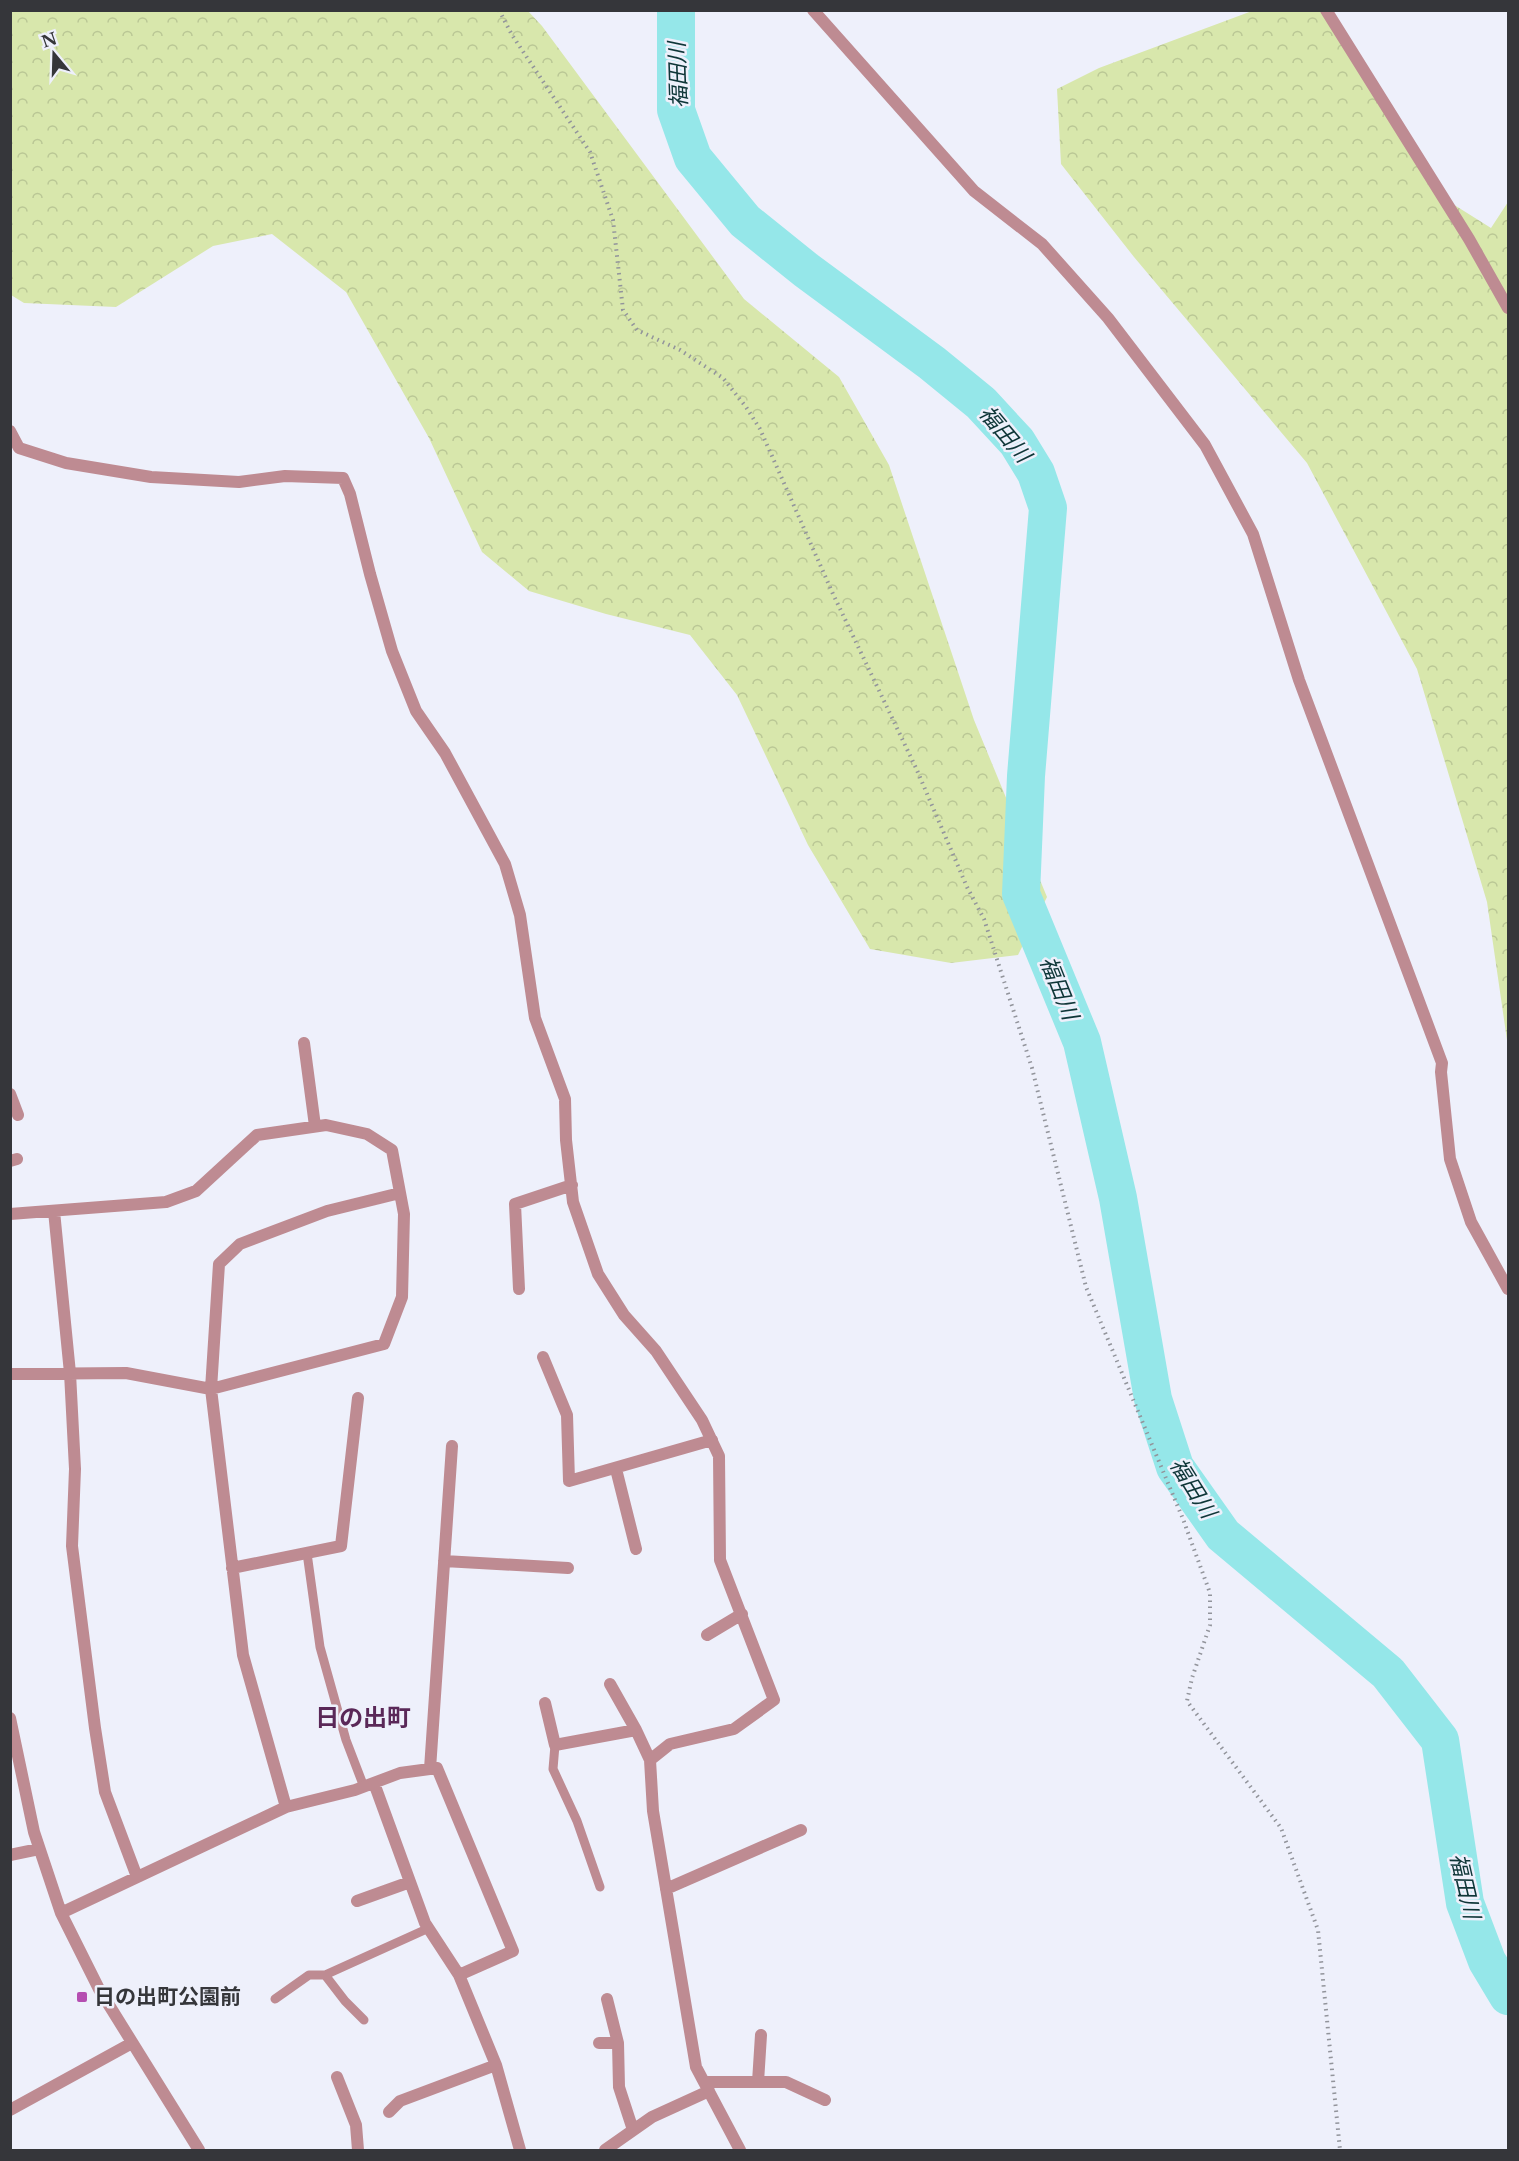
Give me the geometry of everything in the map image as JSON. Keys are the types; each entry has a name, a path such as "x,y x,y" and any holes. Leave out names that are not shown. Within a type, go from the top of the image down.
{"street":[{"path":"813,10 974,191 1042,244 1108,318 1205,445 1253,534 1299,680 1442,1063 1441,1072 1453,1170 1471,1222 1509,1289"},
{"path":"1326,10 1469,238 1509,308"},
{"path":"10,431 20,448 66,463 151,477 239,482 285,476 343,478 351,494 370,574 392,651 416,711 445,753 505,864 520,915 536,1018 565,1099 573,1202 598,1274 624,1315 656,1351 702,1420 719,1456 720,1560 774,1700 734,1729 670,1744 650,1760"},
{"path":"304,1043 315,1126"},
{"path":"10,1094 18,1115"},
{"path":"10,1214 166,1202 196,1191 257,1135 326,1125 367,1134 392,1150 404,1214 402,1297 384,1344 211,1389 126,1373 10,1374"},
{"path":"519,1289 515,1204 572,1185"},
{"path":"286,1807 243,1655 232,1568 211,1389 219,1264 240,1244 327,1211 400,1193"},
{"path":"54,1211 70,1373 75,1469 72,1546 94,1728 105,1792 137,1877"},
{"path":"543,1357 567,1415 569,1481 712,1440"},
{"path":"232,1568 341,1546 358,1398"},
{"path":"430,1769 452,1446"},
{"path":"616,1469 636,1549"},
{"path":"444,1561 568,1568"},
{"path":"707,1635 742,1614"},
{"path":"610,1684 650,1760 653,1812 696,2067 740,2151"},
{"path":"545,1703 555,1745 636,1730"},
{"path":"10,1718 15,1763 33,1832 61,1913 99,1989 199,2151"},
{"path":"61,1913 286,1807 369,1785 400,1773 437,1768 513,1951 459,1975"},
{"path":"369,1785 429,1928 459,1975 496,2065 520,2151"},
{"path":"666,1889 801,1830"},
{"path":"10,1855 39,1849"},
{"path":"357,1901 410,1882"},
{"path":"607,1999 618,2043 619,2087 633,2130"},
{"path":"758,2082 761,2036"},
{"path":"10,2110 132,2043"},
{"path":"599,2043 618,2043"},
{"path":"389,2112 400,2101 496,2065"},
{"path":"337,2077 356,2125 358,2151"},
{"path":"605,2151 651,2117 706,2086 786,2082 825,2100"}],"lane":[{"path":"307,1553 320,1647 346,1740 369,1785"},
{"path":"555,1745 553,1769 577,1821 600,1887"},
{"path":"275,1999 309,1975 325,1975 429,1928"},
{"path":"325,1975 345,2001 364,2020"}],"path":[{"path":"499,10 512,35 590,152 613,220 623,310 637,330 680,350 723,378 746,406 760,429 833,594 916,768 967,887 984,919 1032,1068 1086,1287 1183,1519 1210,1593 1210,1625 1192,1678 1187,1701 1281,1827 1318,1930 1340,2151"}],"green space":[{"path":"10,11 528,11 542,26 744,299 839,377 889,465 974,720 1047,897 1018,955 951,963 870,949 808,845 737,695 690,635 606,614 529,591 482,552 429,438 346,292 272,234 213,246 116,307 24,303 11,295"},
{"path":"1252,11 1323,11 1448,201 1491,228 1508,202 1508,1047 1487,902 1417,669 1307,463 1134,257 1061,164 1057,89 1099,68"}],"waterway":[{"name":"福田川","path":"676,10 676,110 693,158 745,221 981,403 1017,442 1036,473 1048,508 1026,776 1021,894 1082,1042 1118,1198 1153,1399 1175,1467 1223,1535 1388,1673 1440,1740 1465,1903 1487,1961 1508,1996"}],"place":[{"name":"日の出町公園前","path":"82,1997"}],"district":[{"name":"日の出町","path":"363,1717"}]}
